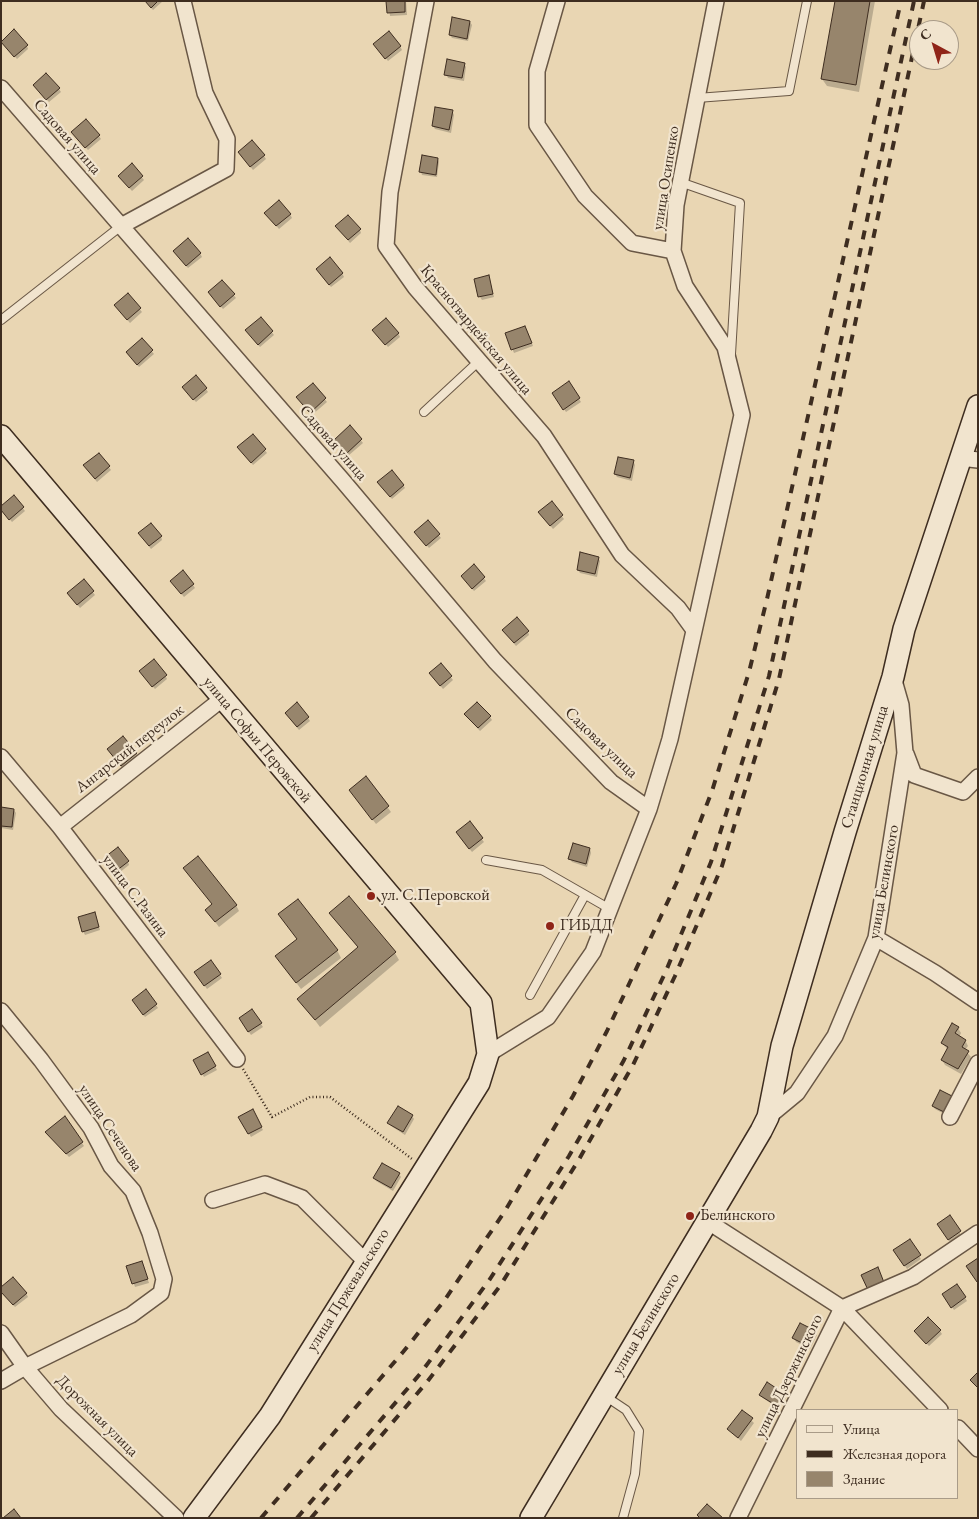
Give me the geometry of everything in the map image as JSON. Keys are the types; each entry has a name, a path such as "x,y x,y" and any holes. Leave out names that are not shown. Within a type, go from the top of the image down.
{"main road":[{"name":"Станционная улица","path":"765,1124 782,1046 893,677 904,629 969,459 978,406"},
{"name":"улица Софьи Перовской","path":"1,436 481,1003 488,1054"},
{"name":"улица Пржевальского","path":"194,1518 270,1416 479,1083 488,1054"},
{"name":"улица Белинского","path":"531,1518 765,1124"}],"street":[{"path":"121,226 226,169 227,139 206,93 183,1"},
{"name":"Красногвардейская улица","path":"426,1 390,192 386,246 415,287 544,436 622,554 678,608 694,630"},
{"name":"улица Осипенко","path":"557,1 537,71 537,125 586,196 632,244 673,251 676,205 716,1"},
{"name":"Садовая улица","path":"1,88 343,481 495,661 611,782 649,808"},
{"path":"488,1054 548,1017 592,952 649,808 670,739 742,415 725,347 686,286 673,251"},
{"name":"улица Белинского","path":"765,1124 797,1093 835,1036 876,938 905,753 901,705 893,677"},
{"name":"Ангарский переулок","path":"60,827 222,699"},
{"path":"905,753 914,775 963,792 978,777"},
{"name":"улица С.Разина","path":"1,757 60,827 237,1059"},
{"path":"876,938 935,973 978,1002"},
{"name":"улица Сеченова","path":"1,1011 41,1060 90,1128 111,1166 133,1190 150,1234 164,1279 161,1293 131,1315 25,1367"},
{"path":"950,1117 978,1063"},
{"path":"214,1200 265,1184 302,1198 366,1262"},
{"path":"707,1221 842,1308 939,1409"},
{"name":"улица Дзержинского","path":"738,1518 842,1308 913,1277 978,1234"},
{"name":"Дорожная улица","path":"1,1333 25,1367 60,1409 176,1518"},
{"path":"1,1381 25,1367"},
{"path":"959,1429 978,1449"}],"lane":[{"path":"697,98 789,91 807,1"},
{"path":"680,182 740,204 730,369"},
{"path":"1,320 121,226"},
{"path":"424,412 479,362"},
{"path":"486,860 542,870 610,909"},
{"path":"530,994 585,895"},
{"path":"603,1395 626,1410 638,1431 635,1474 623,1518"}],"path":[{"path":"237,1059 272,1117 310,1097 330,1097 425,1169"}],"building":[{"path":"145,1 158,1 151,8"},
{"path":"386,1 405,1 405,12 387,13"},
{"path":"835,1 870,1 856,85 821,79"},
{"path":"452,17 470,21 467,39 449,35"},
{"path":"14,29 28,45 14,57 1,42"},
{"path":"389,31 401,46 385,59 373,44"},
{"path":"447,59 465,63 462,78 444,75"},
{"path":"46,73 60,88 46,100 33,85"},
{"path":"435,107 453,110 449,130 432,126"},
{"path":"86,119 100,135 85,148 71,132"},
{"path":"252,140 265,155 250,167 238,152"},
{"path":"422,155 438,158 436,175 419,172"},
{"path":"132,163 143,176 129,188 118,176"},
{"path":"279,200 291,214 276,226 264,213"},
{"path":"348,215 361,229 348,240 335,226"},
{"path":"188,238 201,253 186,266 173,251"},
{"path":"330,257 343,273 329,285 316,269"},
{"path":"489,275 493,294 478,297 474,279"},
{"path":"222,280 235,294 220,307 208,292"},
{"path":"128,293 141,308 127,320 114,305"},
{"path":"261,317 273,331 258,345 245,330"},
{"path":"386,318 399,333 385,345 372,330"},
{"path":"525,326 532,343 511,350 505,333"},
{"path":"142,338 153,350 137,365 126,352"},
{"path":"196,375 207,388 193,400 182,387"},
{"path":"569,381 580,398 563,410 552,393"},
{"path":"313,383 326,398 310,413 296,397"},
{"path":"350,425 362,439 346,454 334,440"},
{"path":"253,434 266,449 251,463 237,447"},
{"path":"99,453 110,466 95,479 83,465"},
{"path":"618,457 634,460 630,478 614,474"},
{"path":"392,470 404,485 390,497 377,482"},
{"path":"14,495 24,507 9,520 1,510 1,506"},
{"path":"552,501 563,515 550,526 538,512"},
{"path":"428,520 440,534 426,546 414,532"},
{"path":"151,523 162,536 149,546 138,533"},
{"path":"580,552 599,557 595,574 577,570"},
{"path":"474,564 485,577 472,589 461,576"},
{"path":"183,570 194,584 181,594 170,581"},
{"path":"84,579 94,591 77,605 67,593"},
{"path":"517,617 529,631 514,643 502,630"},
{"path":"154,659 167,675 152,687 139,671"},
{"path":"441,663 452,676 440,686 429,673"},
{"path":"297,702 309,717 297,727 285,713"},
{"path":"477,702 491,716 478,728 464,714"},
{"path":"123,736 137,753 121,766 107,749"},
{"path":"366,776 389,806 372,820 349,790"},
{"path":"1,807 14,809 12,827 1,826"},
{"path":"470,821 483,838 469,849 456,832"},
{"path":"573,843 590,848 586,864 568,859"},
{"path":"118,847 129,861 116,871 105,857"},
{"path":"198,856 237,905 215,922 205,910 212,904 183,868"},
{"path":"349,896 396,952 315,1020 297,999 358,947 329,913"},
{"path":"298,899 338,950 296,983 275,956 297,939 278,914"},
{"path":"95,912 99,927 82,932 78,917"},
{"path":"211,960 221,974 204,986 194,972"},
{"path":"146,989 157,1004 143,1015 132,1000"},
{"path":"252,1009 262,1023 248,1032 239,1018"},
{"path":"952,1023 959,1027 955,1033 966,1040 962,1047 969,1051 958,1069 941,1060 948,1047 941,1043"},
{"path":"208,1052 216,1066 201,1075 193,1060"},
{"path":"940,1090 956,1098 948,1114 932,1106"},
{"path":"398,1106 413,1115 403,1132 387,1123"},
{"path":"253,1109 262,1127 248,1134 238,1117"},
{"path":"65,1116 83,1142 66,1154 45,1132"},
{"path":"382,1163 400,1173 391,1188 373,1178"},
{"path":"950,1215 961,1231 948,1240 937,1224"},
{"path":"910,1239 921,1255 904,1266 893,1250"},
{"path":"978,1258 978,1282 977,1282 966,1266"},
{"path":"142,1261 148,1279 132,1284 126,1266"},
{"path":"878,1267 885,1285 869,1292 861,1275"},
{"path":"13,1277 27,1293 13,1305 1,1292 1,1287"},
{"path":"957,1284 966,1297 951,1308 942,1294"},
{"path":"928,1317 941,1330 926,1344 914,1331"},
{"path":"800,1323 816,1331 808,1346 792,1338"},
{"path":"978,1372 978,1388 970,1380"},
{"path":"767,1382 785,1394 777,1406 759,1395"},
{"path":"742,1410 753,1418 738,1438 727,1429"},
{"path":"707,1504 723,1518 700,1518 697,1515"},
{"path":"14,1509 21,1518 3,1518"}],"railway":[{"path":"261,1518 403,1352 444,1301 505,1211 573,1096 607,1031 676,884 712,791 749,672 901,1"},
{"path":"297,1518 420,1374 490,1279 569,1156 624,1060 666,971 711,862 769,676 914,1"},
{"path":"311,1518 427,1382 500,1286 578,1161 633,1065 675,976 722,866 779,679 924,1"}],"place":[{"name":"ул. С.Перовской","path":"371,896"},
{"name":"ГИБДД","path":"550,926"},
{"name":"Белинского","path":"690,1216"}]}
